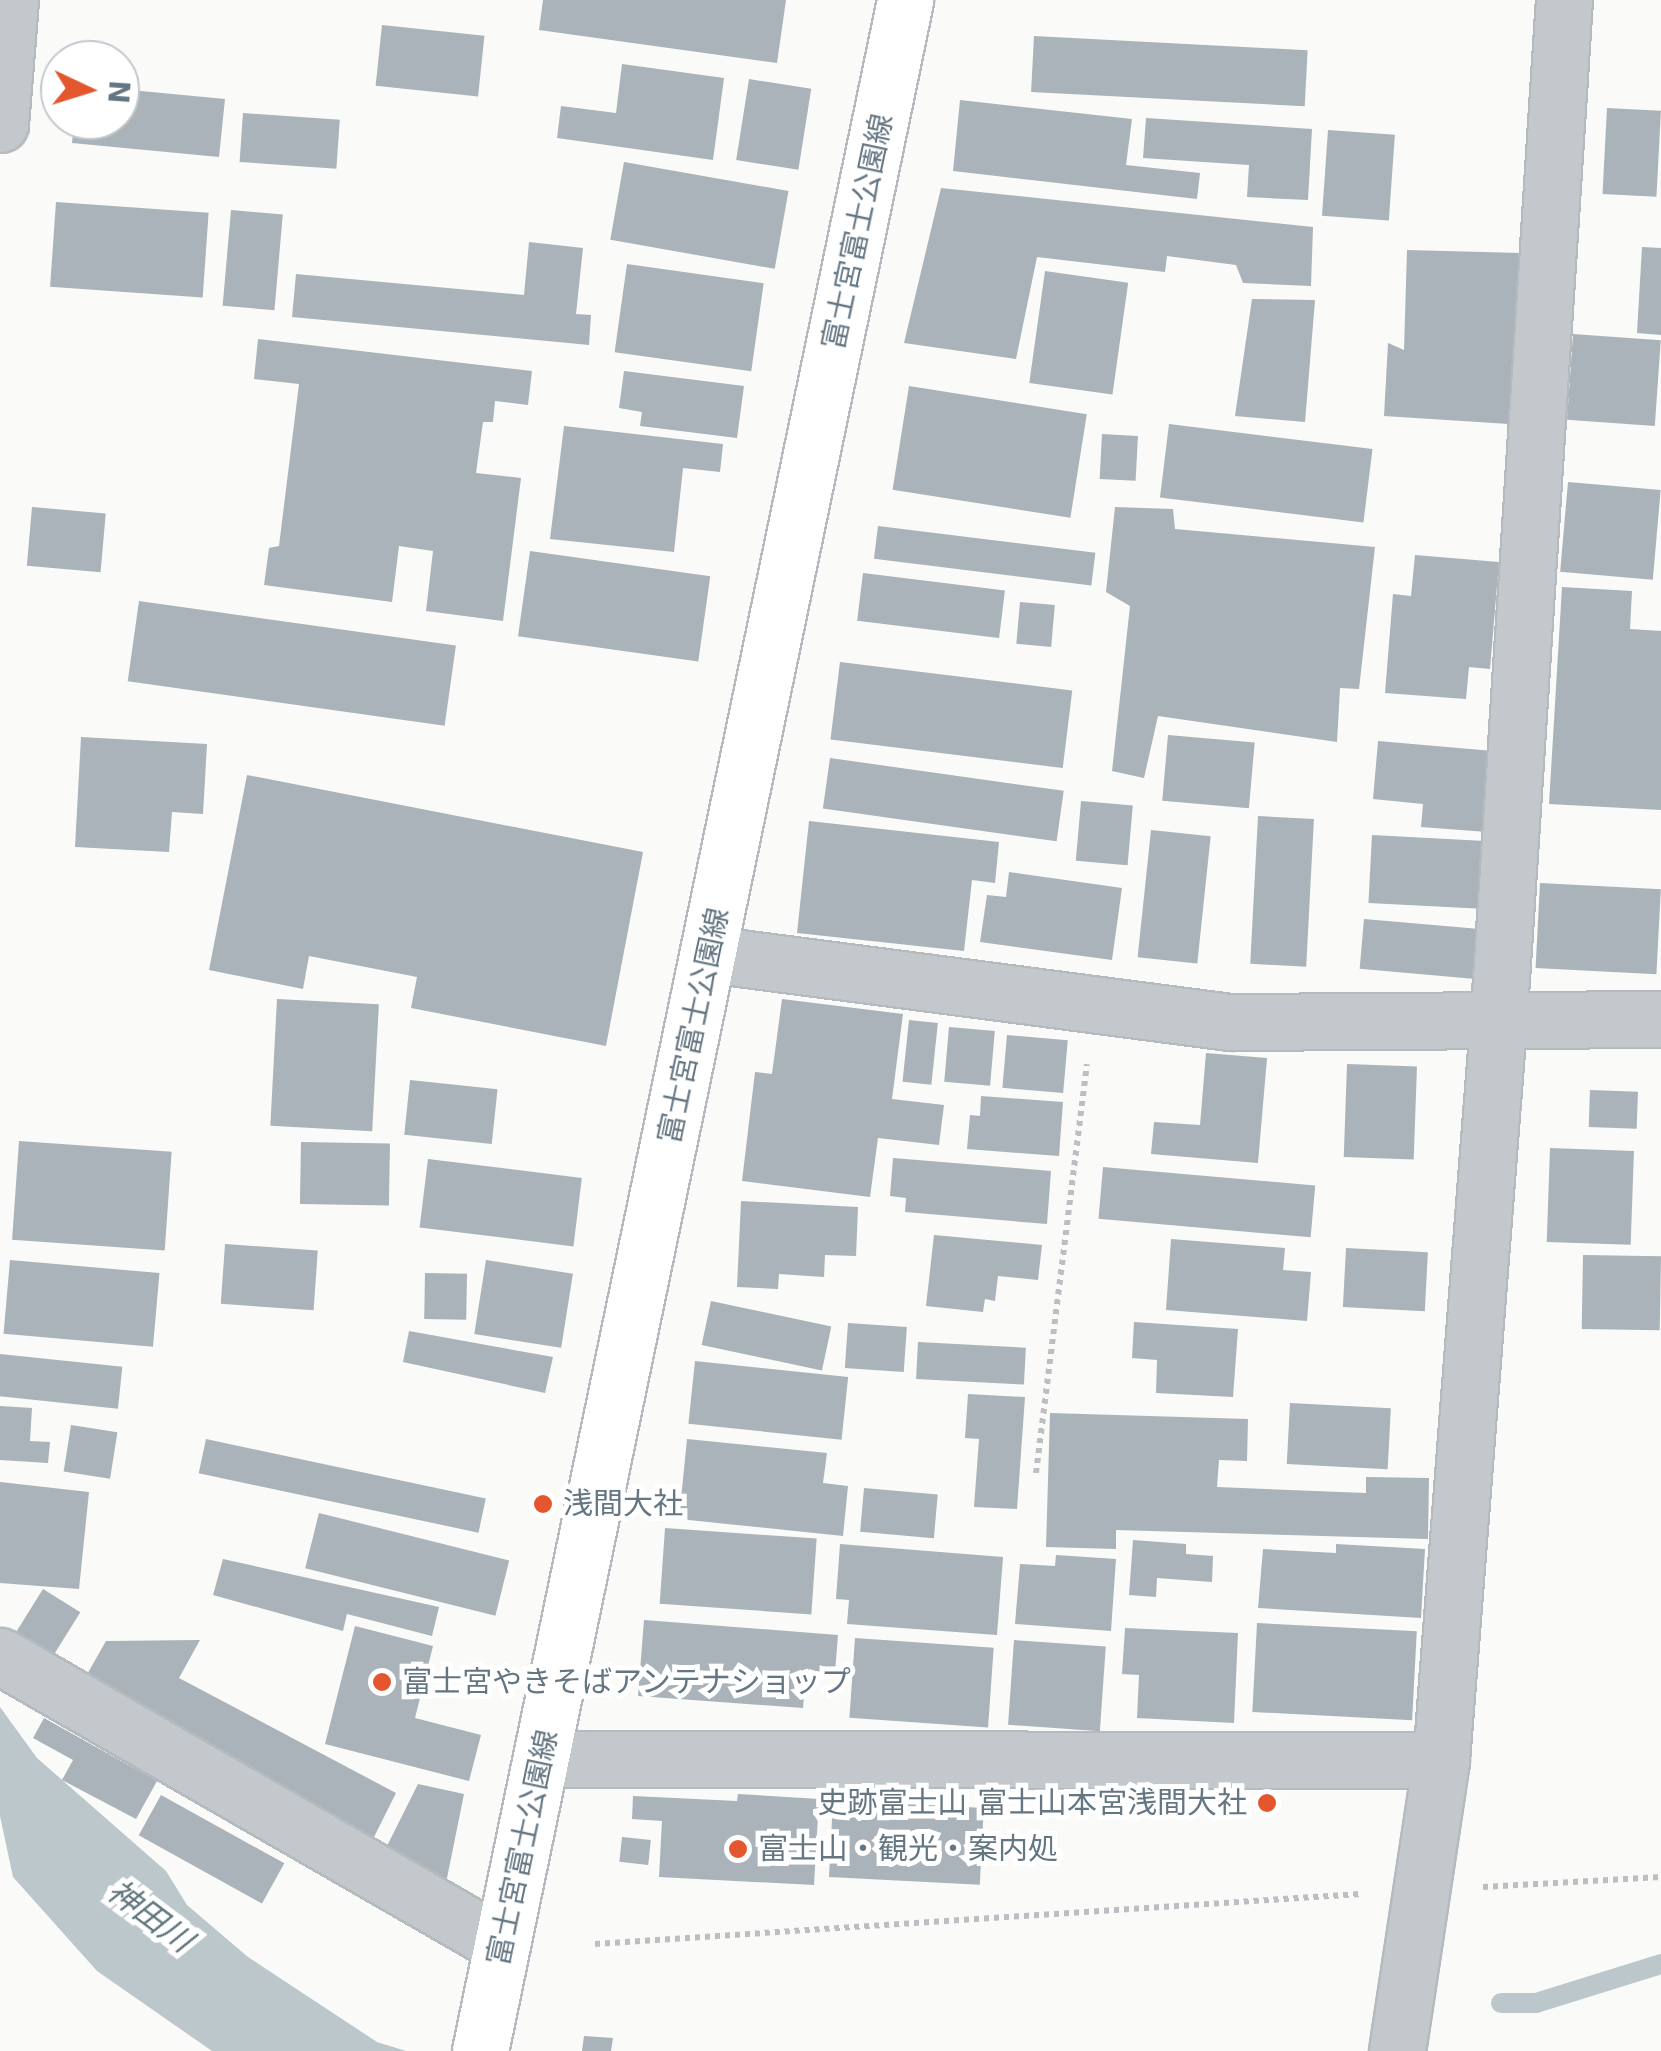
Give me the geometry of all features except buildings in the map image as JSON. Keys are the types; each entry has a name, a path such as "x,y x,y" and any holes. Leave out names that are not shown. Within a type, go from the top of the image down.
{"main road":[{"name":"富士宮富士公園線","path":"480,2051 906,0"}],"street":[{"path":"0,124 10,0"},
{"path":"1397,2051 1441,1760 1498,1025 1564,0"},
{"path":"709,954 1094,1008 1230,1022 1498,1025 1661,1019"},
{"path":"0,1656 502,1945"},
{"path":"542,1759 1441,1760"}],"path":[{"path":"1036,1473 1094,1008"},
{"path":"595,1944 1069,1911"}],"water":[{"name":"神田川","path":"0,1707 37,1758 166,1871 187,1905 248,1957 377,2042 406,2051 212,2051 97,1971 13,1877 0,1816"}],"waterway":[{"path":"1501,2003 1536,2003 1661,1964"}],"place":[{"name":"浅間大社","path":"543,1504"},
{"name":"富士宮やきそばアンテナショップ","path":"382,1682"},
{"name":"史跡富士山 富士山本宮浅間大社","path":"1267,1803"},
{"name":"富士山・観光・案内処","path":"738,1849"}]}
